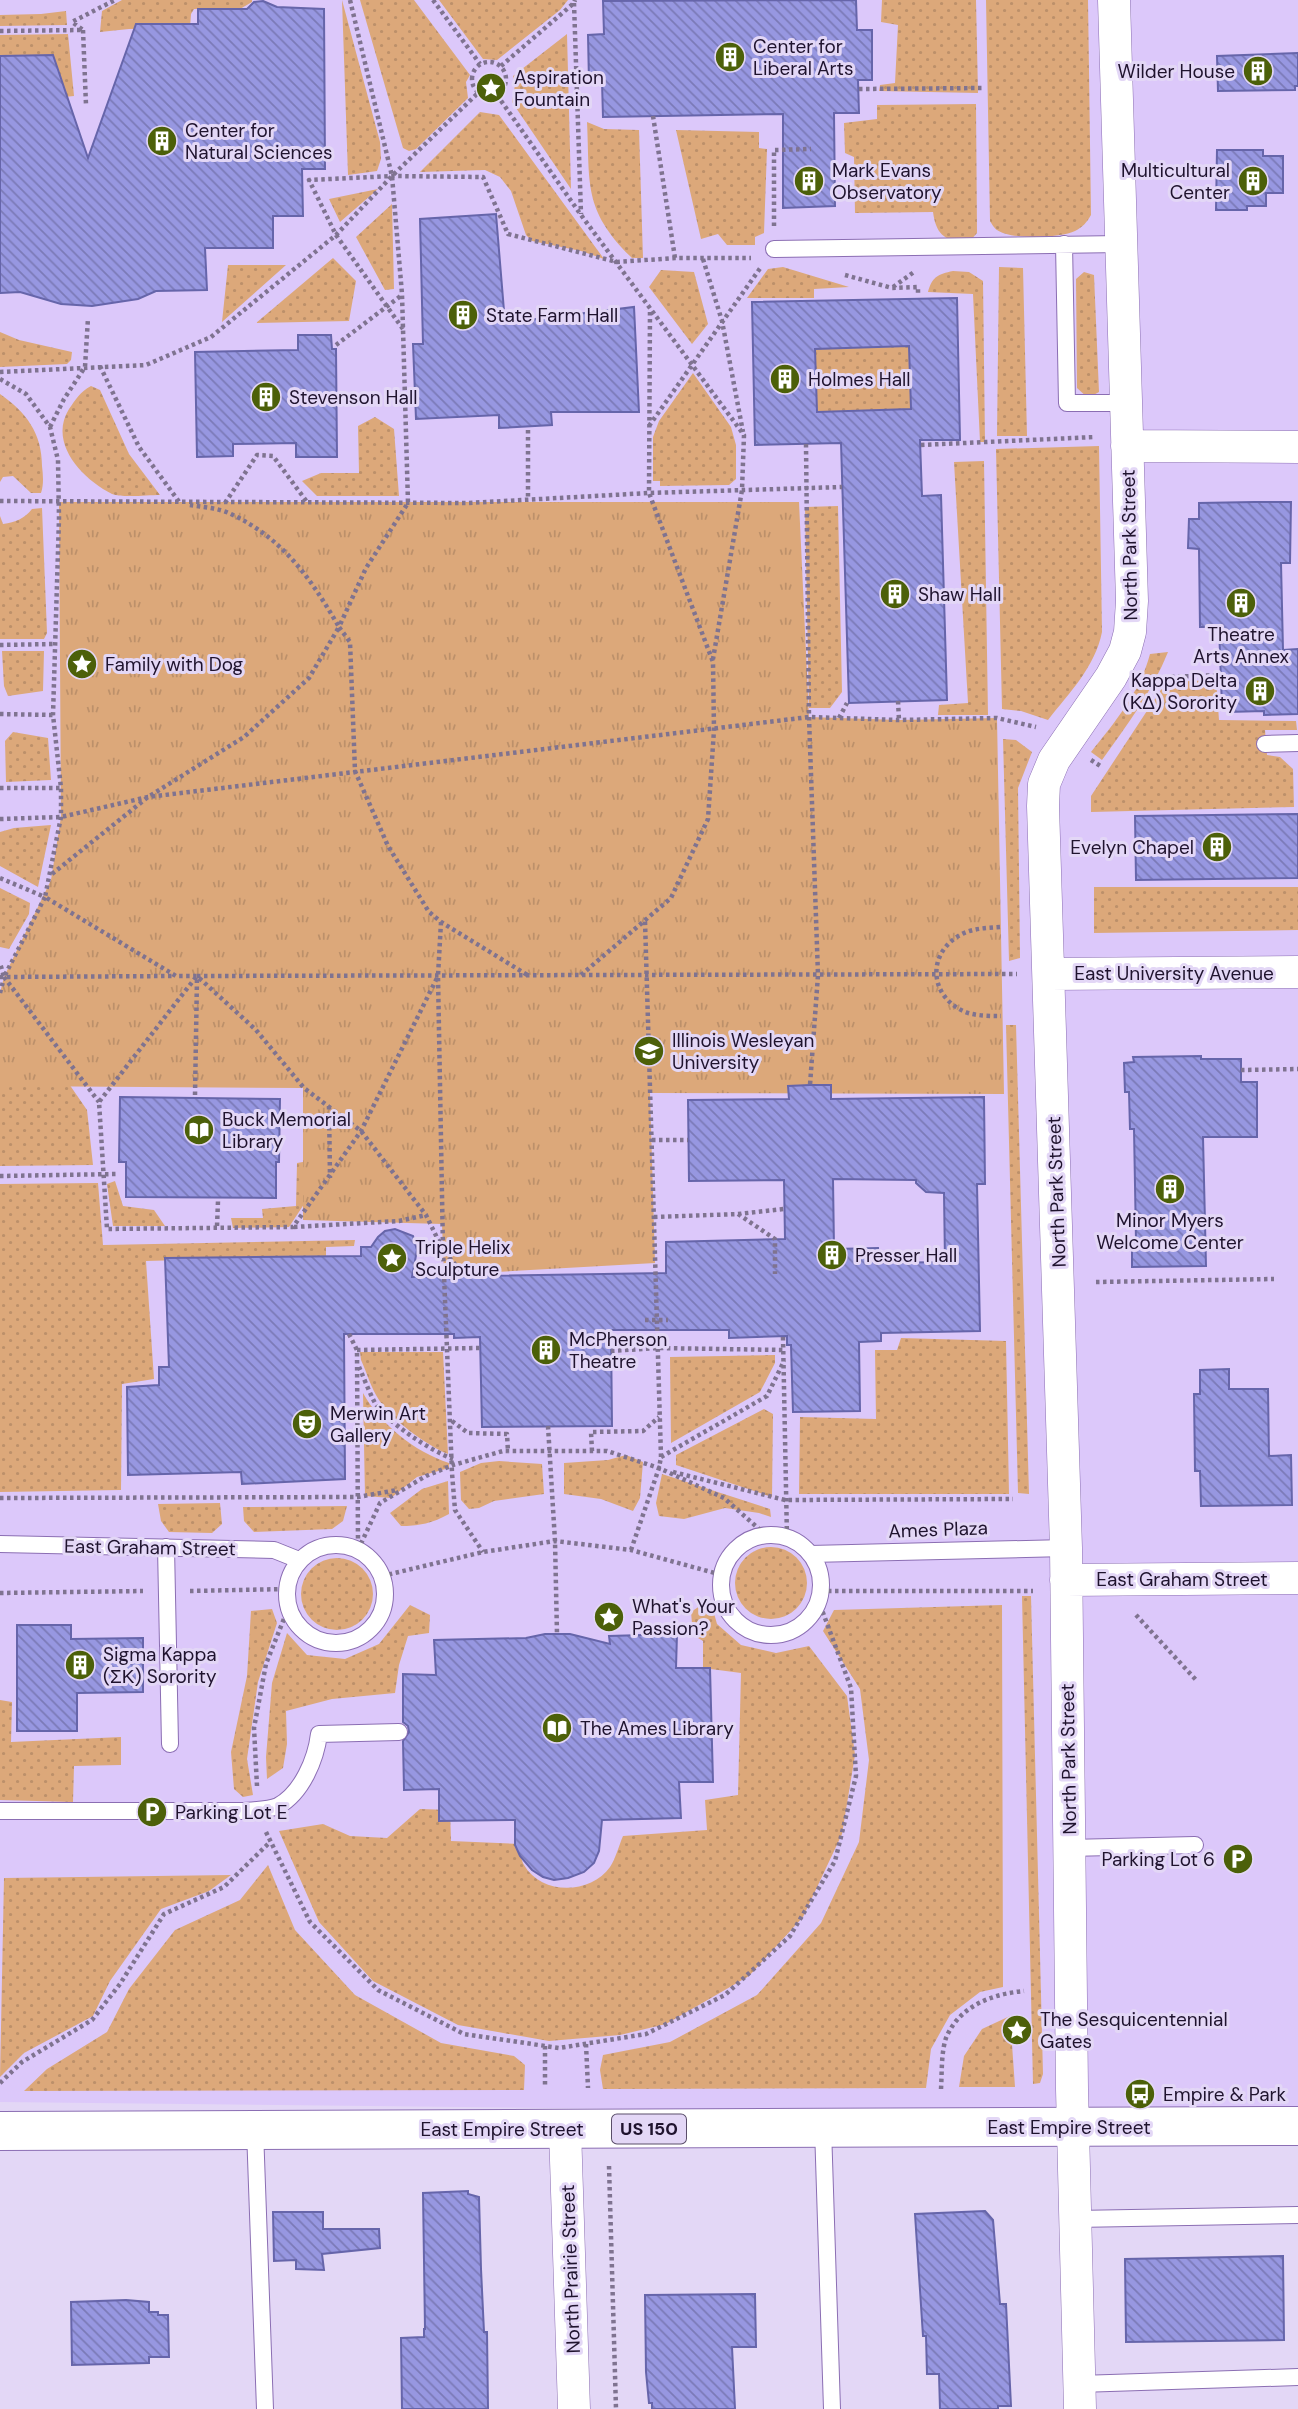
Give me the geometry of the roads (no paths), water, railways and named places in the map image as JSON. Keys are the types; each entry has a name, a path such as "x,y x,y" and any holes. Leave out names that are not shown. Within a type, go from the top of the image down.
{"main road":[{"name":"East Empire Street","path":"0,2131 1298,2126"}],"street":[{"name":"North Park Street","path":"1079,2397 1066,1548 1044,784 1054,760 1111,677 1125,651 1130,632 1132,601 1114,0"},
{"path":"1127,441 1298,447"},
{"name":"East University Avenue","path":"1050,974 1298,972"},
{"name":"East Graham Street","path":"1066,1585 1298,1578"},
{"name":"North Prairie Street","path":"574,2409 583,2129"}],"lane":[{"path":"1064,244 1067,403 1126,403"},
{"path":"771,254 1121,244"},
{"path":"1265,744 1298,743"},
{"path":"767,1536 787,1538 810,1553 819,1568 822,1585 811,1617 799,1628 775,1635 750,1631 736,1622 726,1608 721,1592 722,1575 728,1560 739,1547 754,1538 767,1536"},
{"name":"East Graham Street","path":"0,1544 274,1550 299,1560"},
{"path":"329,1544 346,1545 374,1562 382,1576 386,1592 384,1608 377,1622 365,1634 351,1641 335,1643 319,1640 305,1633 294,1620 286,1589 290,1574 299,1560 313,1550 329,1544"},
{"path":"166,1547 170,1744"},
{"name":"Ames Plaza","path":"810,1553 1066,1548"},
{"path":"0,1811 244,1811 277,1806 296,1790 317,1752 319,1734 399,1732"},
{"path":"1069,1848 1195,1845"},
{"path":"822,2128 832,2409"},
{"path":"255,2130 265,2409"},
{"path":"1075,2219 1298,2215"},
{"path":"1079,2397 1298,2377"}],"place":[{"name":"Center for Liberal Arts","path":"730,57"},
{"name":"Wilder House","path":"1258,71"},
{"name":"Aspiration Fountain","path":"491,88"},
{"name":"Center for Natural Sciences","path":"162,141"},
{"name":"Mark Evans Observatory","path":"809,181"},
{"name":"Multicultural Center","path":"1253,181"},
{"name":"State Farm Hall","path":"463,315"},
{"name":"Holmes Hall","path":"785,379"},
{"name":"Stevenson Hall","path":"266,397"},
{"name":"Shaw Hall","path":"895,594"},
{"name":"Theatre Arts Annex","path":"1241,603"},
{"name":"Family with Dog","path":"82,664"},
{"name":"Kappa Delta (ΚΔ) Sorority","path":"1260,691"},
{"name":"Evelyn Chapel","path":"1217,847"},
{"name":"Illinois Wesleyan University","path":"649,1051"},
{"name":"Buck Memorial Library","path":"199,1130"},
{"name":"Minor Myers Welcome Center","path":"1170,1189"},
{"name":"Presser Hall","path":"832,1255"},
{"name":"Triple Helix Sculpture","path":"392,1258"},
{"name":"McPherson Theatre","path":"546,1350"},
{"name":"Merwin Art Gallery","path":"307,1424"},
{"name":"What's Your Passion?","path":"609,1617"},
{"name":"Sigma Kappa (ΣΚ) Sorority","path":"80,1665"},
{"name":"The Ames Library","path":"557,1728"},
{"name":"Parking Lot E","path":"152,1812"},
{"name":"Parking Lot 6","path":"1238,1859"},
{"name":"The Sesquicentennial Gates","path":"1017,2030"},
{"name":"Empire & Park","path":"1140,2094"}]}
